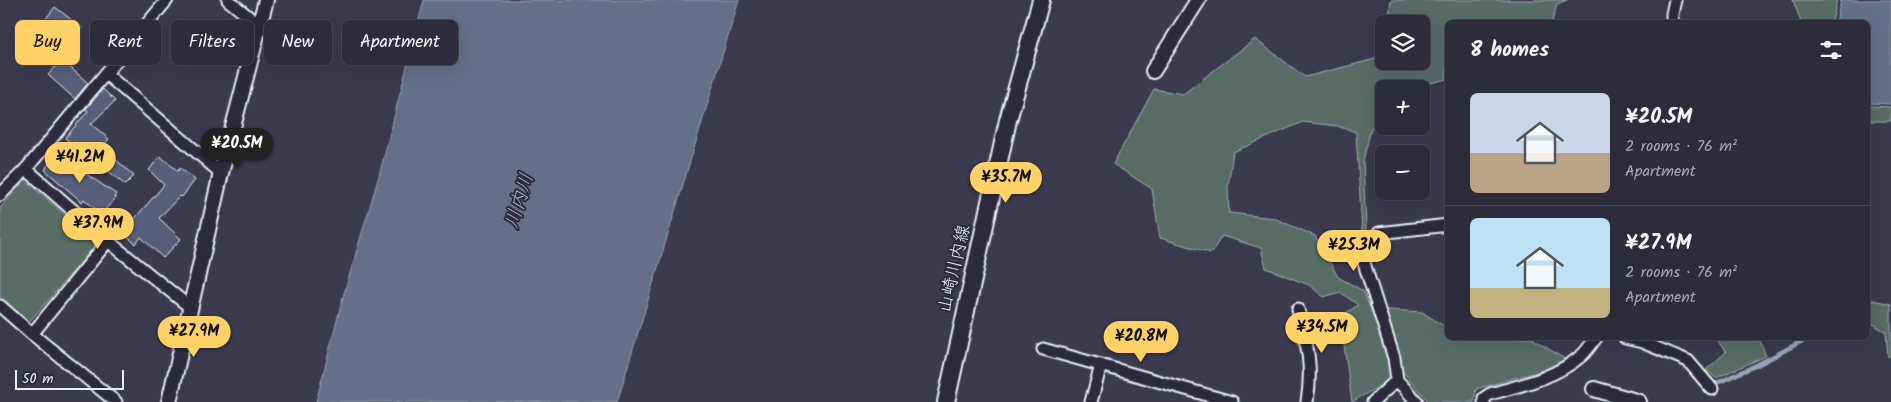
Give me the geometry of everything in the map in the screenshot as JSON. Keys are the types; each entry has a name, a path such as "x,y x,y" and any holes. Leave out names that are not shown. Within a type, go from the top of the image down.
{"main road":[{"name":"山崎川内線","path":"946,402 1008,120 1040,0"}],"street":[{"path":"0,195 26,169 167,0"},
{"path":"228,0 260,26"},
{"path":"169,402 221,173 266,0"},
{"path":"1153,71 1198,0"},
{"path":"1672,20 1675,0"},
{"path":"106,74 221,173"},
{"path":"26,169 108,242 191,308"},
{"path":"1417,402 1397,380 1394,358 1364,262 1367,246 1379,232 1445,225"},
{"path":"32,334 108,242"},
{"path":"0,306 116,402"},
{"path":"1298,309 1309,349 1310,381 1307,402"},
{"path":"1484,402 1484,398 1490,394 1542,379 1565,367 1582,355 1594,340"},
{"path":"1634,340 1688,360 1712,389"},
{"path":"1044,349 1232,402"},
{"path":"1091,402 1101,365"},
{"path":"1373,402 1397,380"},
{"path":"1594,389 1639,402"}],"green space":[{"path":"1391,0 1567,0 1557,4 1553,20 1445,20 1445,79 1430,83 1430,80 1375,80 1375,125 1371,128 1363,161 1366,229 1362,231 1356,132 1337,126 1303,122 1233,152 1228,186 1229,213 1274,218 1315,236 1338,277 1363,291 1372,312 1390,310 1422,312 1445,327 1445,340 1535,340 1566,360 1551,368 1476,389 1474,402 1429,402 1403,372 1352,402 1340,317 1358,305 1340,292 1324,297 1309,285 1266,268 1261,248 1222,236 1211,253 1160,238 1152,189 1113,164 1154,89 1183,94 1255,39 1305,77 1375,59 1375,70 1430,70 1430,15 1389,15"},
{"path":"1793,0 1837,0 1832,20 1800,20"},
{"path":"1870,106 1891,107 1891,121 1870,121"},
{"path":"25,180 98,243 28,323 0,297 0,208"},
{"path":"1870,299 1891,304 1891,355 1888,357 1886,332 1870,322"},
{"path":"1717,340 1760,340 1766,356 1716,378 1706,370 1726,352"}],"water":[{"name":"川内川","path":"424,0 739,0 617,402 316,402 343,297 379,176 407,65 458,65 458,20 419,20"},
{"path":"1841,0 1891,0 1891,104 1870,103 1870,20 1836,20"}],"building":[{"path":"55,7 72,20 45,20"},
{"path":"57,65 68,65 88,83 75,99 48,75"},
{"path":"103,89 115,101 91,124 109,139 102,147 134,176 125,185 74,142 72,144 65,138 88,111 86,109"},
{"path":"55,153 116,194 114,197 116,198 101,214 84,199 82,202 45,170"},
{"path":"160,156 178,171 180,168 195,180 182,197 180,196 159,218 181,239 163,258 141,237 136,244 122,233 164,185 149,170"}],"waterway":[{"path":"1717,383 1757,365 1804,340"}]}
